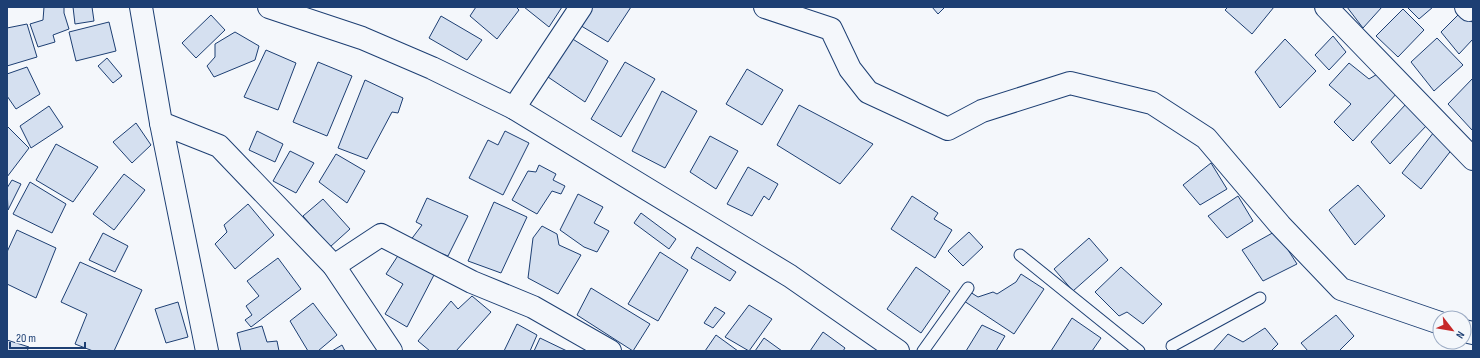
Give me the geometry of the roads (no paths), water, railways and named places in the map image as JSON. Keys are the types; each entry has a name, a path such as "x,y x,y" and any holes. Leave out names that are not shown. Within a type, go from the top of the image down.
{"street":[{"path":"141,7 161,123 207,351"},
{"path":"269,7 362,38 432,68 514,108 790,276 898,351"},
{"path":"514,108 581,7"},
{"path":"765,7 831,30 850,69 868,92 948,129 982,112 1070,83 1152,103 1206,138 1280,225 1341,289 1432,320"},
{"path":"1326,7 1472,155"},
{"path":"1466,7 1469,10 1473,8"},
{"path":"161,123 219,146 334,266 391,351"},
{"path":"334,266 381,236 472,282 533,308 610,351"}],"lane":[{"path":"1020,255 1139,351"},
{"path":"923,351 968,288"},
{"path":"1172,346 1260,298"}]}
